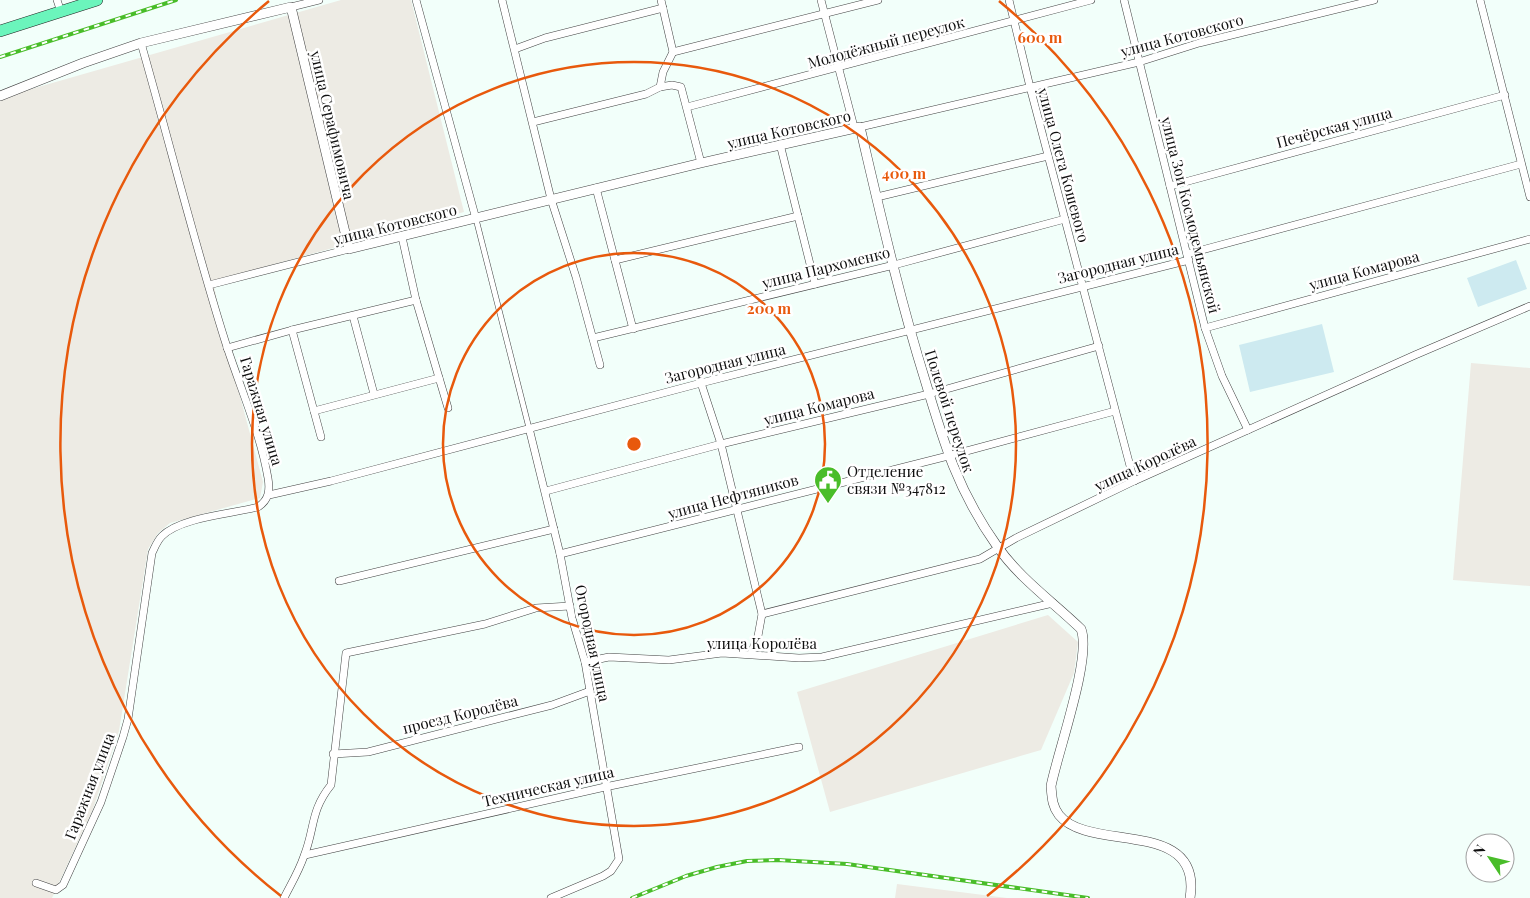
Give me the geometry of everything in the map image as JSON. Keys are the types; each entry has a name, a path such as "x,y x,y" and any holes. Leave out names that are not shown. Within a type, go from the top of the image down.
{"main road":[{"path":"0,30 97,0"}],"street":[{"path":"57,0 61,12"},
{"path":"0,96 83,63 141,43 319,0"},
{"path":"416,0 476,219 529,428"},
{"path":"502,0 552,199 600,365"},
{"name":"Полевой переулок","path":"821,0 838,69 877,197 910,331 948,456 969,501 998,548 1081,629 1084,642 1082,665 1054,771 1052,786 1054,806 1060,816 1070,823 1099,832 1141,839 1175,854 1185,864 1190,874 1190,898"},
{"path":"674,52 878,0"},
{"name":"улица Олега Кошевого","path":"1009,0 1081,286 1099,346 1134,482"},
{"name":"Молодёжный переулок","path":"687,107 838,69 1091,0"},
{"name":"улица Зои Космодемьянской","path":"1124,0 1205,328 1222,376 1248,430"},
{"name":"улица Котовского","path":"209,285 596,188 1139,62 1199,43 1374,0"},
{"path":"1480,0 1530,197"},
{"path":"515,50 545,38 662,4 674,52 663,72 660,87"},
{"name":"улица Серафимовича","path":"291,7 349,249"},
{"name":"Гаражная улица","path":"36,883 56,890 63,885 101,802 114,766 128,719 152,553 156,544 161,537 177,526 258,507 267,500 269,495 268,478 256,429 227,348 141,43"},
{"path":"533,122 646,94 660,87 672,85 681,87 701,163"},
{"name":"Печёрская улица","path":"1170,186 1505,95"},
{"path":"780,144 815,284"},
{"path":"877,197 1048,156"},
{"path":"1188,257 1521,164"},
{"path":"596,188 633,329"},
{"path":"614,260 798,216"},
{"name":"улица Пархоменко","path":"592,338 894,265 1065,219"},
{"path":"402,237 416,300 448,408"},
{"name":"улица Комарова","path":"1205,328 1530,239"},
{"name":"Загородная улица","path":"269,495 331,481 1188,257"},
{"path":"227,348 416,300"},
{"name":"улица Королёва","path":"762,614 972,561 1134,482 1530,306"},
{"path":"354,316 374,394"},
{"path":"292,330 311,406 321,437"},
{"name":"улица Комарова","path":"546,491 721,444 929,394 1099,346"},
{"path":"314,412 438,378"},
{"path":"701,383 721,444 762,614 758,636 751,654"},
{"name":"улица Нефтяников","path":"560,554 948,456 1115,411"},
{"name":"Огородная улица","path":"529,428 546,491 570,606 585,662 605,787 618,851 617,864 604,876 551,898"},
{"path":"339,581 554,528"},
{"name":"улица Королёва","path":"585,662 609,657 669,660 722,653 799,658 822,657 1053,603"},
{"path":"284,898 305,855 321,797 331,785 346,653 485,624 536,608 570,606"},
{"name":"проезд Королёва","path":"334,754 368,752 552,705 590,691"},
{"name":"Техническая улица","path":"305,855 605,787 798,747"}],"shaded area":[{"path":"341,0 411,0 464,212 213,281 227,348 263,482 260,498 170,523 158,533 148,549 119,731 93,809 52,898 0,898 0,98"},
{"path":"1516,260 1527,289 1478,307 1467,278"},
{"path":"1322,324 1334,372 1250,392 1239,345"},
{"path":"1471,363 1530,368 1530,586 1453,580"},
{"path":"1048,615 1078,642 1074,673 1041,750 830,812 797,692"},
{"path":"897,884 1007,898 895,898"}],"railway":[{"path":"0,57 176,0"},
{"path":"632,898 686,876 717,867 747,861 778,860 847,864 1088,898"}],"place":[{"name":"Отделение связи №347812","path":"828,504"}]}
